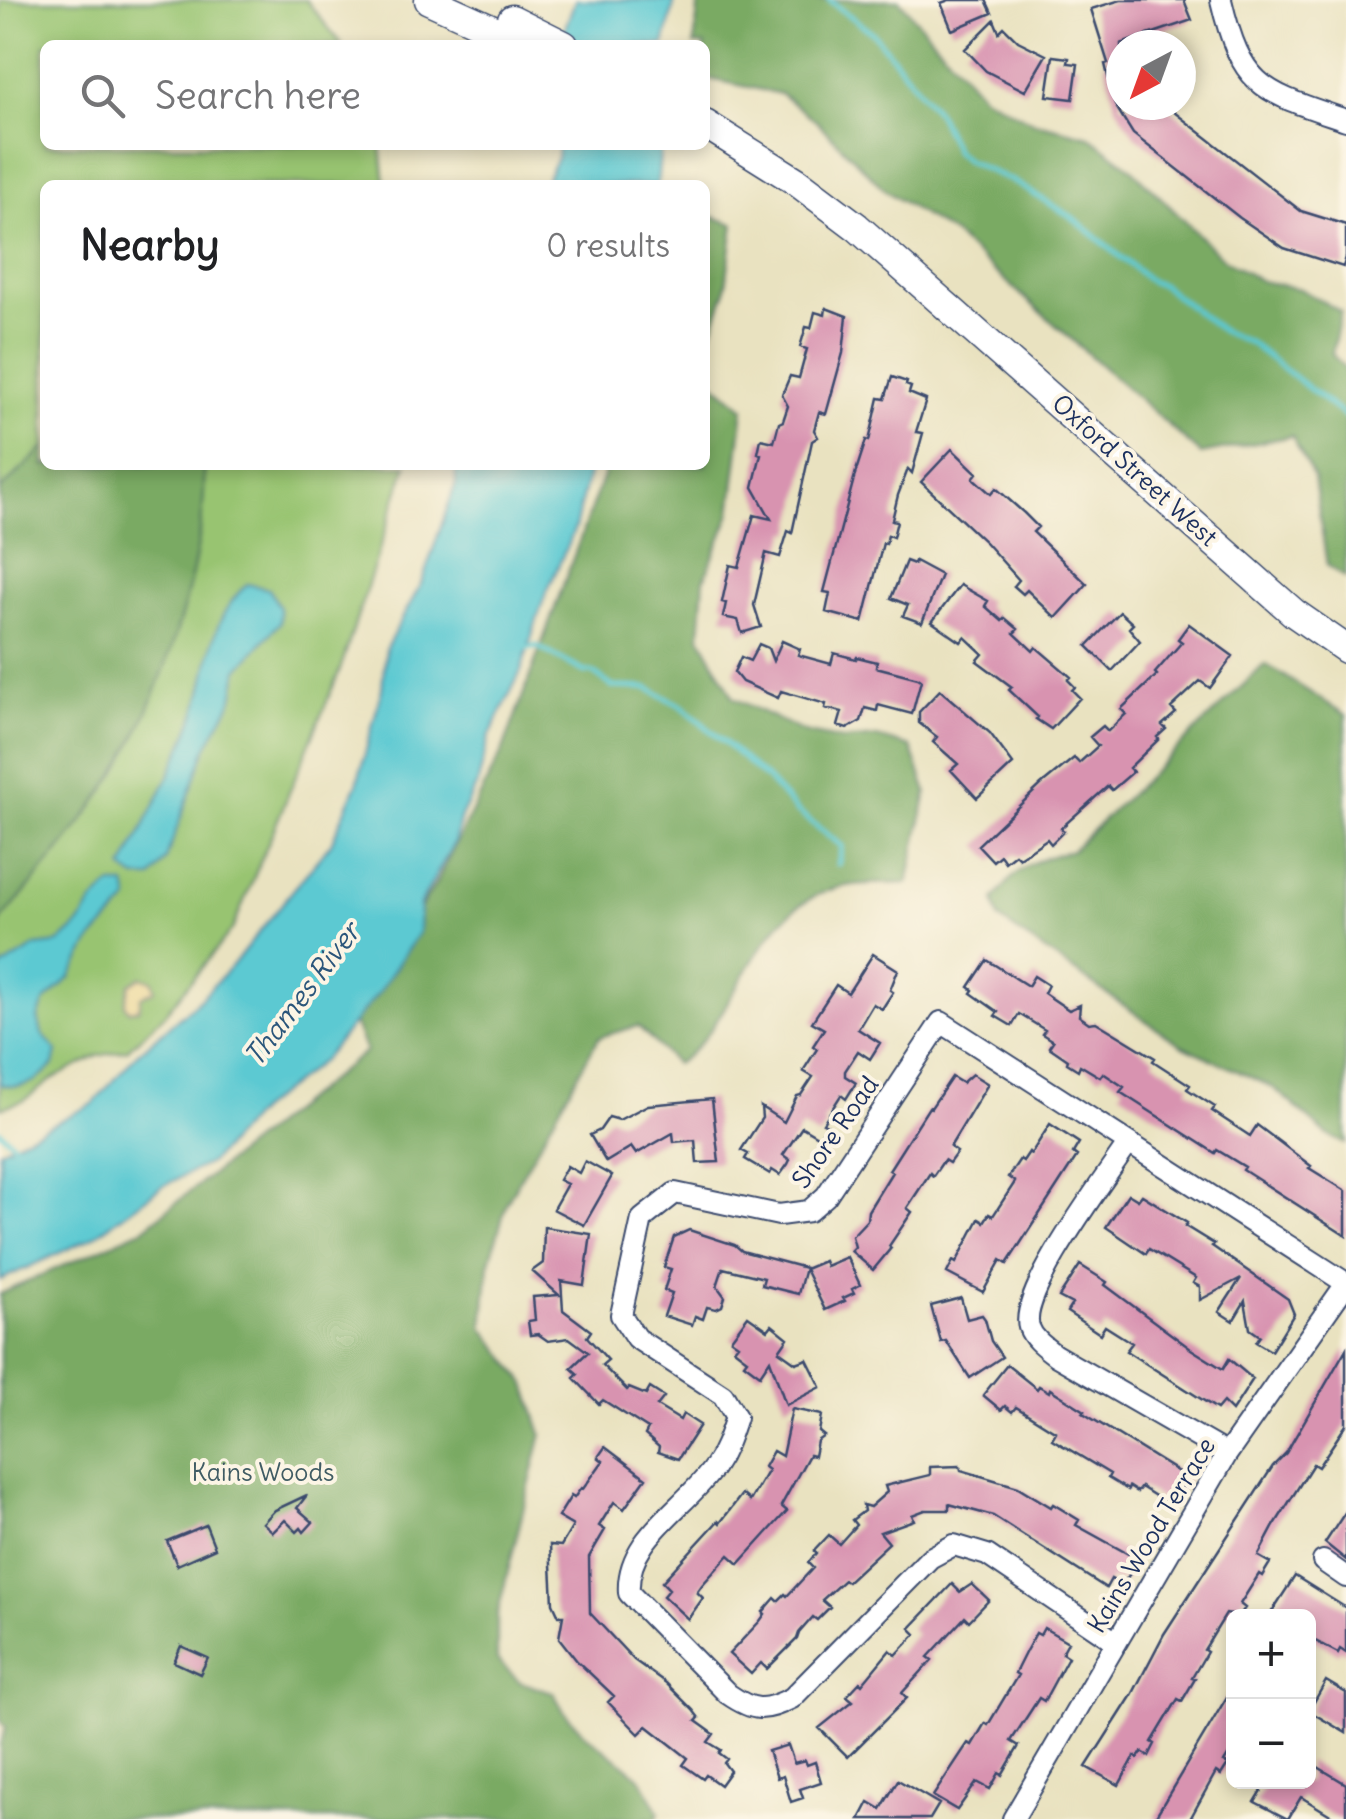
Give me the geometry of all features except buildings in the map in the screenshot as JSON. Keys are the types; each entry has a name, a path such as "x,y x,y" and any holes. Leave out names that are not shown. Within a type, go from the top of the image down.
{"main road":[{"path":"428,0 517,40"},
{"path":"470,0 554,40"},
{"name":"Oxford Street West","path":"710,128 926,288 1294,613 1346,649"},
{"name":"Oxford Street West","path":"710,146 790,188"}],"street":[{"path":"1221,0 1235,48 1250,75 1276,96 1346,120"},
{"name":"Shore Road","path":"1116,1642 987,1555 954,1545 930,1558 792,1698 768,1710 746,1706 728,1694 628,1593 627,1575 634,1555 712,1470 725,1450 736,1416 723,1394 636,1338 621,1314 642,1218 676,1193 779,1216 809,1211 826,1196 941,1022 1346,1284"},
{"path":"1128,1144 1036,1284 1028,1325 1036,1339 1055,1355 1227,1454"},
{"name":"Kains Wood Terrace","path":"1013,1819 1227,1454 1346,1284"},
{"path":"1323,1562 1346,1577"}],"green space":[{"path":"0,0 306,0 338,40 40,40 40,150 382,150 384,180 40,180 40,470 405,470 340,670 232,930 163,1016 127,1050 98,1056 54,1078 23,1101 0,1108"},
{"path":"699,0 899,0 983,96 1033,122 1089,136 1130,167 1223,259 1261,281 1300,289 1341,312 1332,354 1346,370 1346,578 1327,565 1314,478 1292,436 1201,454 954,235 886,191 816,121 781,94 710,79 710,40 695,40"},
{"path":"710,216 734,224 725,293 710,336"},
{"name":"Kains Woods","path":"710,379 744,408 731,513 704,580 700,636 734,698 804,732 843,740 877,737 911,747 927,792 908,883 846,886 823,892 787,916 760,950 709,1032 676,1064 638,1026 599,1037 507,1202 489,1265 483,1327 526,1384 542,1434 497,1616 497,1660 520,1682 553,1692 565,1713 584,1733 640,1777 659,1812 656,1819 0,1819 0,1745 6,1727 0,1720 0,1294 142,1230 366,1051 350,1013 366,996 437,881 503,750 605,470 710,470"},
{"path":"40,452 40,470 204,470 199,539 190,581 151,704 117,771 90,810 0,922 0,490"},
{"path":"1265,664 1346,715 1346,1144 1326,1134 1274,1088 1181,1045 999,919 994,900 1027,866 1072,850"}],"sand":[{"path":"141,977 153,981 155,990 141,997 139,1009 129,1011 125,1004 130,984"}],"water":[{"path":"575,0 675,0 665,40 561,40"},
{"path":"558,150 660,150 658,180 546,180"},
{"name":"Thames River","path":"455,470 589,470 575,528 543,601 521,671 489,737 478,782 461,817 454,843 420,904 419,932 379,992 323,1060 258,1111 211,1162 161,1187 92,1238 0,1280 0,1150 93,1104 135,1056 232,966 331,843 357,784 382,689 386,648 422,582 456,483"},
{"path":"247,584 269,589 280,608 280,622 238,670 233,699 205,750 166,859 152,878 136,878 123,869 188,732 223,615"},
{"path":"111,885 126,885 129,900 91,941 70,978 44,1002 38,1018 42,1034 57,1051 54,1065 30,1083 0,1084 0,969 36,946 59,943"}],"waterway":[{"path":"829,0 873,33 938,114 956,152 967,161 1012,181 1072,217 1151,282 1162,285 1222,331 1250,343 1346,417"},
{"path":"523,649 536,646 592,672 613,687 647,688 682,706 767,779 798,812 842,846 838,865"},
{"path":"0,1131 13,1143"}]}
